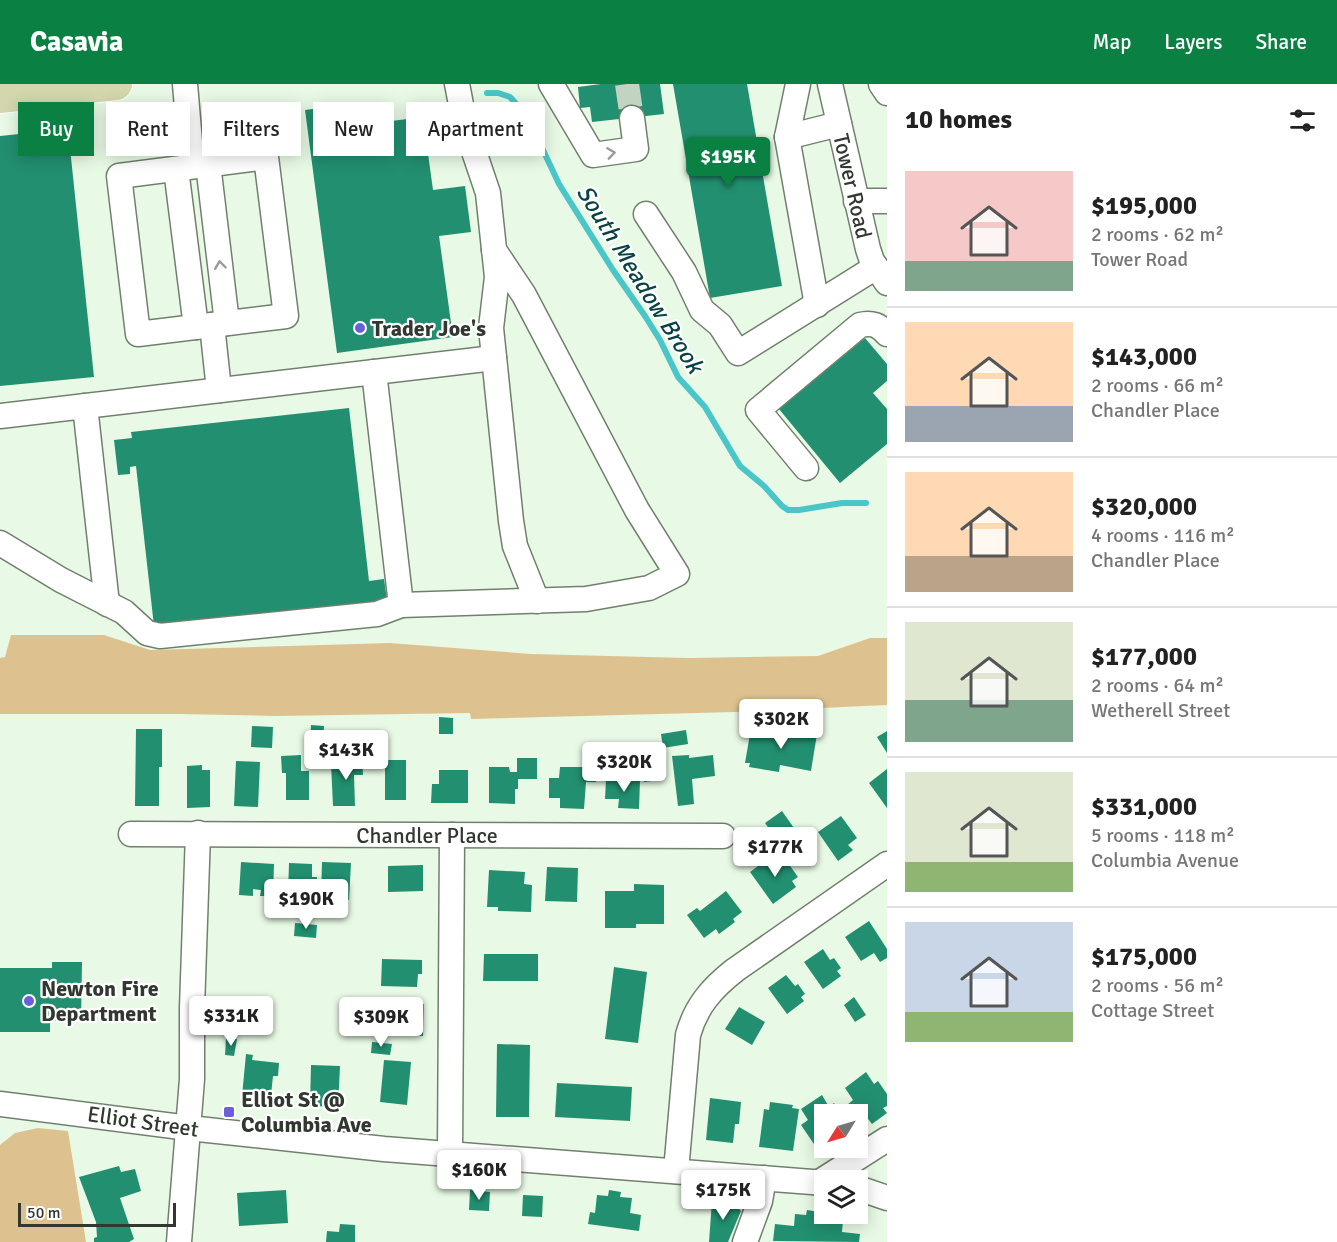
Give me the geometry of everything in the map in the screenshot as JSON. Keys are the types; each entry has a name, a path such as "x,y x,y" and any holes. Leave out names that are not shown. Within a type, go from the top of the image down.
{"main road":[{"path":"17,92 116,84"}],"street":[{"path":"185,84 192,166 219,390"},
{"path":"457,84 465,125 487,188 497,277 491,317 494,358 513,534 519,558 537,601"},
{"path":"552,84 593,155 636,149 632,118"},
{"path":"798,84 787,137 817,305"},
{"name":"Tower Road","path":"830,84 856,201 879,261"},
{"path":"881,84 887,93"},
{"path":"787,137 839,124"},
{"path":"266,157 286,316 211,325 138,334 119,176 266,157"},
{"path":"192,166 211,325"},
{"path":"856,201 887,201"},
{"path":"646,214 684,272 702,310 720,325 738,353 817,305 879,261"},
{"path":"0,543 62,580 128,615 147,633 168,636 377,614 401,605 586,598 649,588 677,574 637,510 524,295 494,250"},
{"path":"806,468 758,410 860,326 876,324 887,334"},
{"path":"0,416 494,358"},
{"path":"374,372 401,605"},
{"path":"85,406 107,604"},
{"path":"179,1242 192,1079 198,833"},
{"name":"Chandler Place","path":"131,834 723,836"},
{"path":"450,1154 452,835"},
{"path":"676,1171 688,1035 692,1021 704,999 735,970 887,864"},
{"name":"Elliot Street","path":"0,1104 189,1128 384,1149 814,1182"},
{"path":"841,1170 887,1139"},
{"path":"745,1242 760,1201 764,1178"},
{"path":"868,1191 887,1198"}],"shaded area":[{"path":"11,635 104,635 150,650 390,643 531,654 688,658 818,656 870,638 887,638 887,705 734,712 471,719 470,713 276,716 0,714 0,658 5,657"},
{"path":"38,1128 68,1131 86,1242 0,1242 0,1145 15,1133"}],"building":[{"path":"601,84 660,84 664,114 592,122 590,107 580,108 578,87"},
{"path":"673,84 747,84 782,286 710,298"},
{"path":"313,109 313,156 394,156 394,121 406,119 406,156 428,156 433,190 465,186 471,232 439,236 453,337 337,353 305,110"},
{"path":"18,134 18,156 71,156 94,377 0,386 0,136"},
{"path":"865,338 887,364 887,381 873,393 887,409 887,444 840,483 779,409"},
{"path":"349,408 369,581 384,579 387,600 154,626 136,466 130,467 130,474 118,475 114,440 132,438 131,432"},
{"path":"439,717 453,718 453,734 439,734"},
{"path":"311,725 324,726 323,748 310,747"},
{"path":"252,726 273,727 272,748 251,747"},
{"path":"751,728 786,734 787,728 817,734 811,771 780,765 779,772 749,767 750,763 745,763"},
{"path":"136,729 162,729 159,806 135,806"},
{"path":"686,730 688,744 663,748 661,734"},
{"path":"887,731 887,753 877,737"},
{"path":"301,755 301,771 309,771 309,800 286,800 286,773 282,773 281,756"},
{"path":"689,755 689,758 713,755 715,776 692,779 694,804 678,806 672,756"},
{"path":"345,757 362,757 363,775 354,775 355,806 333,806 331,764 345,764"},
{"path":"517,758 537,758 537,779 518,779 515,804 489,803 489,767 509,767 510,772 517,772"},
{"path":"656,758 659,780 644,782 641,760"},
{"path":"385,760 406,760 406,800 385,800"},
{"path":"583,760 597,761 596,782 586,782 584,809 560,808 560,798 549,798 549,778 559,778 560,767 583,767"},
{"path":"236,761 260,762 258,807 234,806"},
{"path":"202,765 202,770 210,770 210,807 187,808 187,766"},
{"path":"887,769 887,808 869,783"},
{"path":"439,770 468,770 468,803 431,803 432,784 439,784"},
{"path":"606,779 640,780 639,809 618,808 619,799 605,799"},
{"path":"782,811 794,828 777,840 765,823"},
{"path":"841,816 857,838 848,845 853,850 838,861 818,832"},
{"path":"774,854 783,866 788,863 798,877 792,881 796,887 773,904 750,872"},
{"path":"241,862 274,864 273,896 260,896 261,890 253,889 253,896 239,895"},
{"path":"322,862 351,863 349,900 321,899"},
{"path":"289,863 312,864 312,877 317,877 316,894 288,894"},
{"path":"423,865 423,891 388,892 388,866"},
{"path":"547,867 578,868 577,902 545,901"},
{"path":"489,870 525,872 524,884 532,885 531,912 498,911 498,907 487,907"},
{"path":"634,884 664,885 664,924 636,924 636,928 605,928 605,891 634,891"},
{"path":"726,891 742,912 733,919 735,922 719,934 716,929 704,938 687,915 697,908 700,911"},
{"path":"869,921 887,949 887,958 880,962 874,953 861,961 845,937"},
{"path":"295,923 317,925 316,938 294,936"},
{"path":"823,949 830,960 834,958 841,968 837,971 841,976 823,989 804,962"},
{"path":"484,954 538,954 538,981 483,981"},
{"path":"382,959 422,960 422,974 418,974 417,987 381,986"},
{"path":"52,962 82,962 81,1021 50,1021 50,1032 0,1032 0,968 52,968"},
{"path":"614,967 647,972 638,1043 605,1039"},
{"path":"786,975 795,986 798,984 805,994 801,997 804,1001 787,1014 768,988"},
{"path":"854,997 866,1015 855,1022 844,1005"},
{"path":"404,1004 424,1004 423,1036 380,1034 381,1021 367,1020 368,1007 403,1008"},
{"path":"739,1007 765,1022 752,1045 725,1029"},
{"path":"226,1038 237,1039 234,1056 225,1055"},
{"path":"372,1042 392,1044 390,1055 371,1053"},
{"path":"497,1044 530,1045 529,1117 496,1117"},
{"path":"246,1054 253,1055 252,1060 279,1063 278,1076 273,1076 271,1095 259,1094 258,1098 242,1096"},
{"path":"384,1060 411,1062 407,1105 380,1102"},
{"path":"311,1065 340,1066 338,1107 310,1106"},
{"path":"866,1072 874,1084 878,1081 887,1094 887,1106 883,1108 887,1113 872,1124 868,1119 868,1104 848,1104 853,1100 845,1088"},
{"path":"557,1083 632,1087 630,1121 555,1117"},
{"path":"822,1095 827,1104 814,1104 814,1144 801,1125 808,1120 801,1109"},
{"path":"710,1098 741,1102 739,1124 735,1124 733,1143 706,1140"},
{"path":"770,1102 793,1105 792,1108 799,1109 793,1151 759,1147 764,1109 769,1110"},
{"path":"119,1166 121,1172 135,1169 141,1191 120,1198 134,1239 129,1242 94,1242 94,1238 97,1237 96,1222 79,1177"},
{"path":"286,1190 288,1223 239,1226 237,1193"},
{"path":"470,1190 490,1192 489,1211 469,1210"},
{"path":"609,1190 621,1192 620,1197 632,1198 630,1213 641,1215 639,1231 588,1224 590,1212 595,1213 597,1195 608,1196"},
{"path":"523,1195 543,1196 542,1217 522,1216"},
{"path":"712,1201 733,1203 741,1211 728,1242 709,1242"},
{"path":"807,1210 814,1211 814,1224 843,1224 842,1232 860,1234 859,1242 773,1241 775,1224 794,1226 795,1214 806,1215"},
{"path":"340,1224 355,1225 355,1242 326,1242 327,1231 339,1232"}],"waterway":[{"name":"South Meadow Brook","path":"487,93 498,93 510,97 521,109 559,184 660,340 678,377 705,407 740,466 788,510 842,503 866,503"}],"tunnel":[{"path":"627,84 632,118"}],"place":[{"name":"Trader Joe's","path":"360,328"},
{"name":"Newton Fire Department","path":"29,1001"},
{"name":"Elliot St @ Columbia Ave","path":"229,1112"}]}
